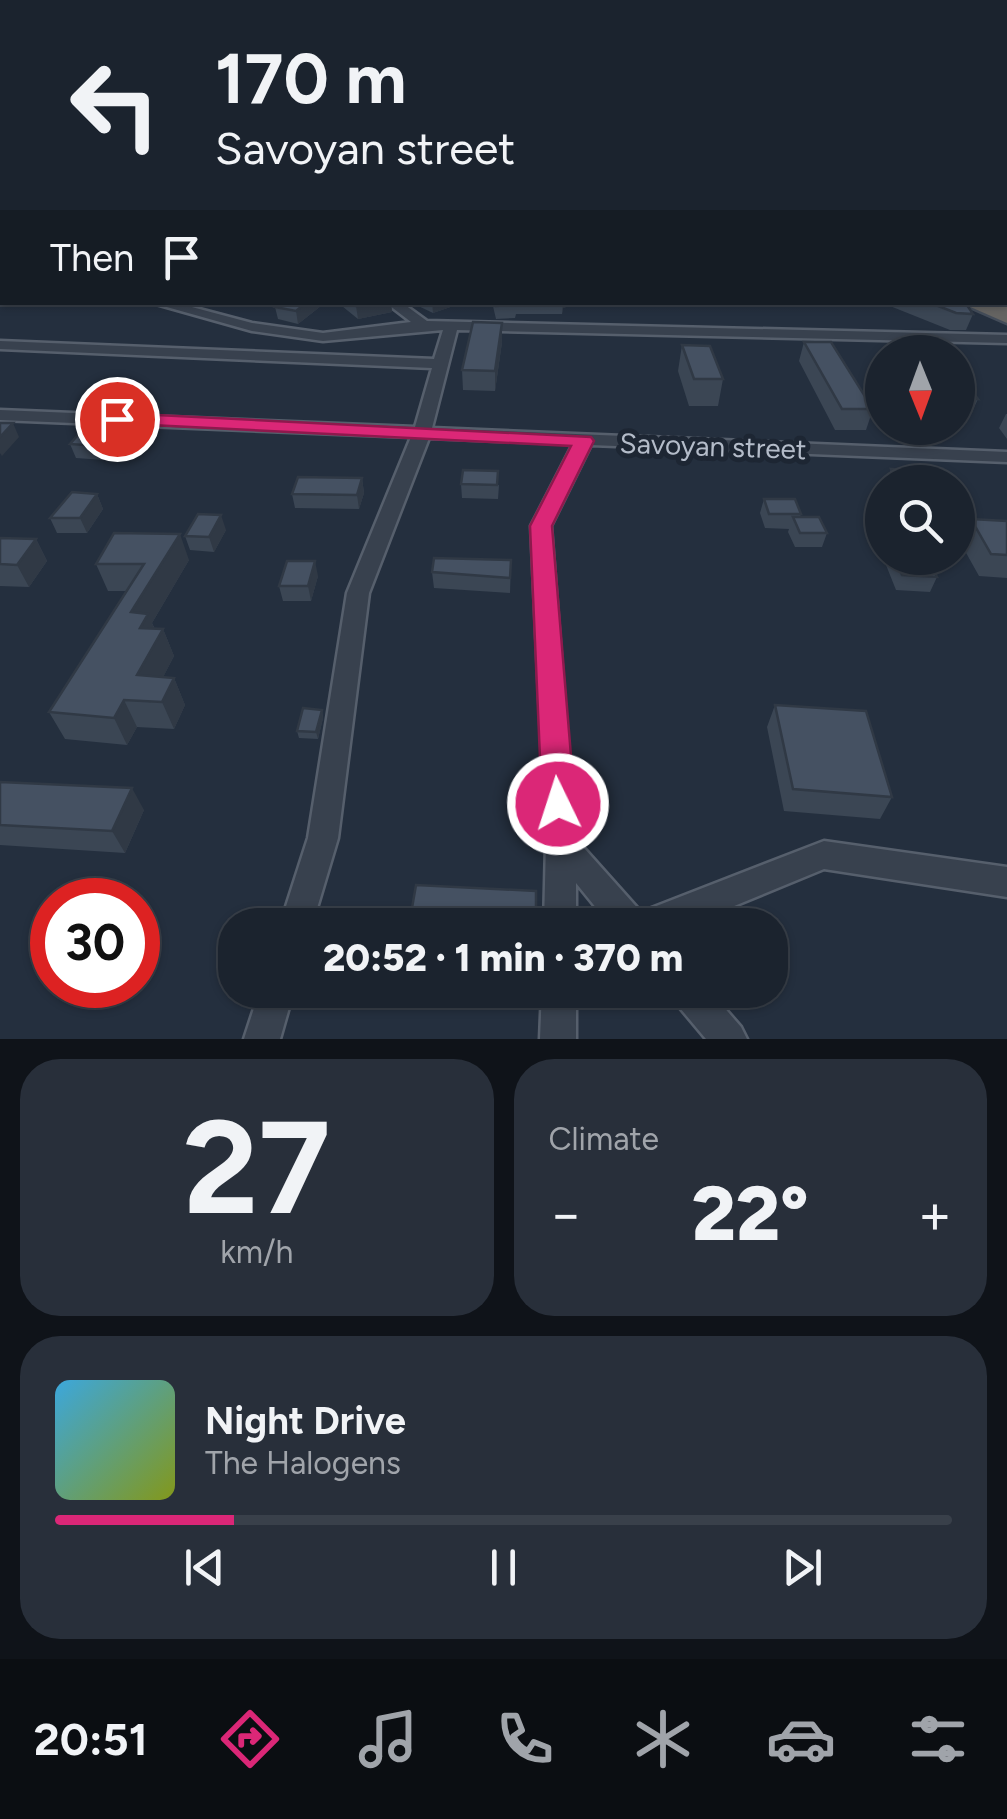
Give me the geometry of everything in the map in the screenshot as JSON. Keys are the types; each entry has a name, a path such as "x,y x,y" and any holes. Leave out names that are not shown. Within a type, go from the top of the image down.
{"highway":[{"path":"979,305 1007,316"}],"street":[{"path":"168,305 252,327 323,336 424,325 1007,339"},
{"path":"394,305 424,325"},
{"path":"301,908 323,838 358,593 421,434 451,326"},
{"path":"0,345 440,364"},
{"name":"Savoyan street","path":"0,415 1007,458"},
{"path":"560,908 561,843 541,526 584,441"},
{"path":"561,843 616,908"},
{"path":"692,908 824,856 1007,882"},
{"path":"262,1039 271,1008"},
{"path":"558,1039 559,1008"},
{"path":"702,1008 729,1039"}],"building":[{"path":"277,305 303,305 296,311 275,307"},
{"path":"936,305 967,305 973,314 956,313"},
{"path":"473,322 502,323 495,371 462,370"},
{"path":"804,342 831,342 865,396 865,409 842,409"},
{"path":"682,345 710,346 723,379 694,379"},
{"path":"0,423 13,423 0,437"},
{"path":"86,426 114,427 98,446 70,444"},
{"path":"463,470 498,471 497,485 461,484"},
{"path":"298,477 362,478 357,495 292,494"},
{"path":"72,492 97,494 80,518 50,518"},
{"path":"764,499 795,499 801,514 769,514"},
{"path":"198,514 221,515 209,537 185,536"},
{"path":"793,517 819,517 827,533 800,533"},
{"path":"975,519 1007,521 1007,555 991,554"},
{"path":"114,533 180,534 131,612 148,614 140,628 163,629 137,675 174,678 162,702 124,700 114,718 49,712 144,564 96,564"},
{"path":"0,538 36,539 17,565 0,564"},
{"path":"434,558 511,560 510,578 432,572"},
{"path":"287,561 315,561 308,586 279,586"},
{"path":"775,705 866,711 892,797 793,789"},
{"path":"303,708 322,710 316,732 297,731"},
{"path":"0,782 132,788 112,831 0,825"},
{"path":"416,885 536,891 536,908 412,908"}],"route":[{"path":"117,419 584,441 541,526 558,804"}]}
